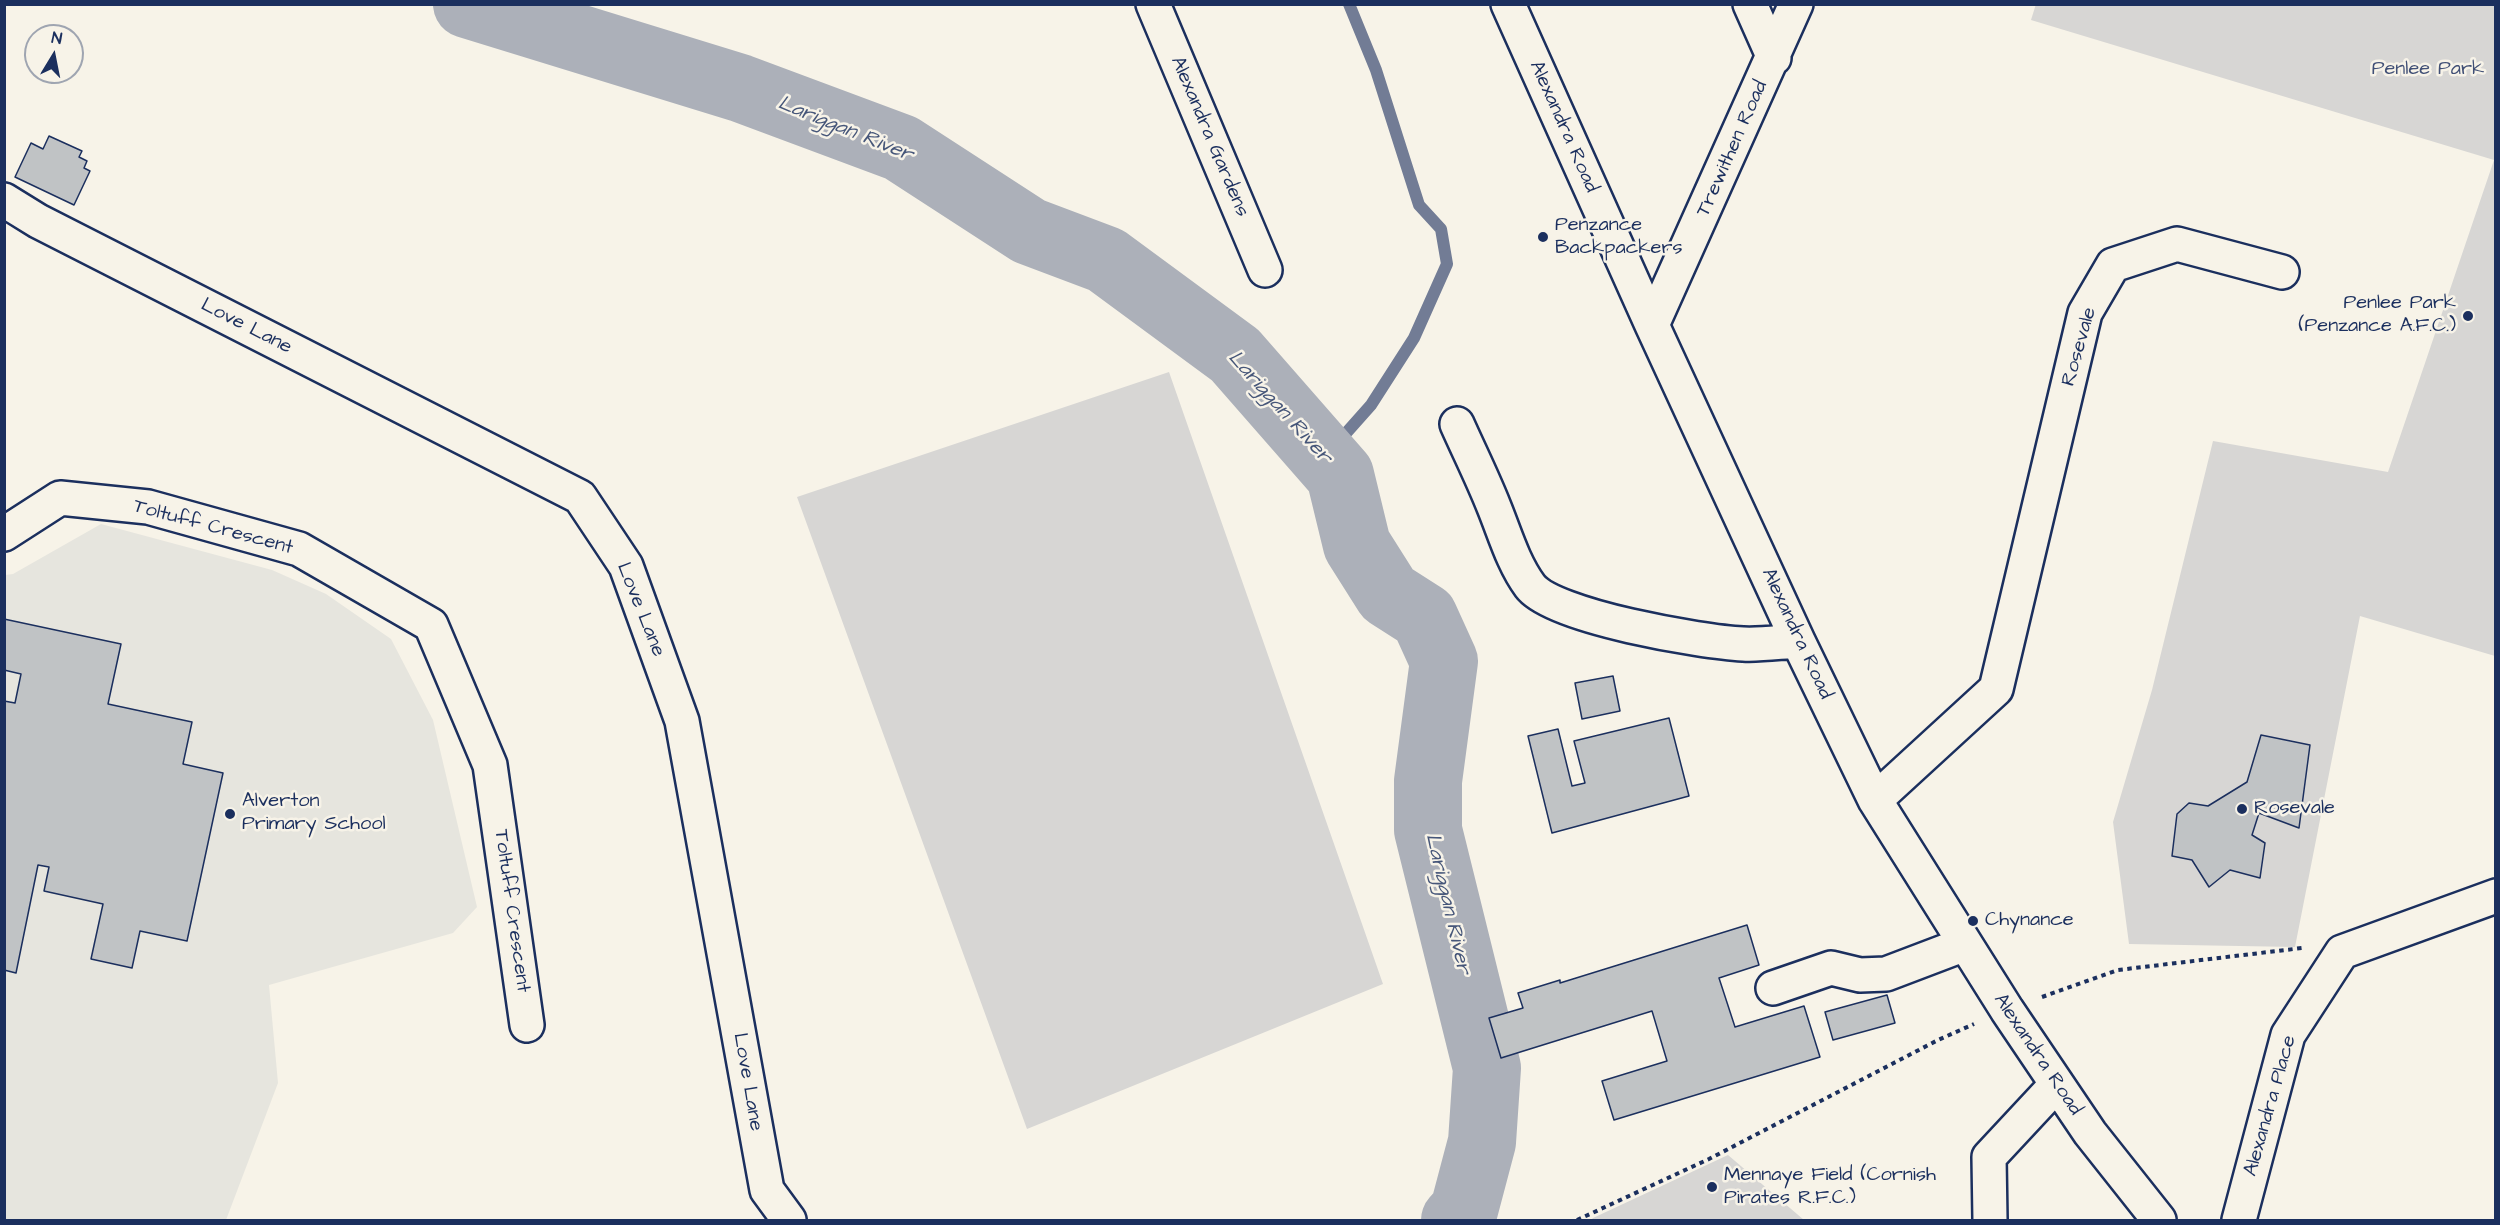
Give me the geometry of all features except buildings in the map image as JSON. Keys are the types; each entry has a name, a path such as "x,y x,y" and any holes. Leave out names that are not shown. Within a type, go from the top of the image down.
{"street":[{"name":"Alexandra Gardens","path":"1153,4 1265,270"},
{"name":"Alexandra Road","path":"1509,4 1798,641 1875,800 2007,1010 2090,1132 2159,1221"},
{"path":"1750,4 1774,58"},
{"name":"Trewithen Road","path":"1653,325 1774,58 1796,4"},
{"name":"Love Lane","path":"4,200 38,221 579,497 626,566 682,721 767,1190 789,1221"},
{"name":"Rosevale","path":"1875,800 1996,689 2085,313 2113,265 2177,244 2282,272"},
{"path":"1457,424 1516,563 1531,588 1548,601 1573,612 1702,639 1744,644 1798,641"},
{"name":"Toltuff Crescent","path":"4,534 60,498 148,507 299,549 431,625 490,765 527,1024"},
{"path":"2342,952 2496,896"},
{"path":"1773,988 1831,968 1860,975 1886,974 1965,944"},
{"name":"Alexandra Place","path":"2239,1221 2288,1035 2342,952"},
{"path":"1990,1221 1989,1156 2057,1084"}],"path":[{"path":"1577,1221 1709,1159 1938,1040 2007,1010 2118,970 2295,947 2342,952"}],"shaded area":[{"name":"Alverton Primary School","path":"101,524 272,570 326,594 391,639 433,720 477,907 453,933 269,985 278,1083 226,1220 5,1220 5,575 13,574"}],"green space":[{"name":"Penlee Park","path":"2036,4 2495,5 2495,656 2360,616 2295,947 2129,944 2113,822 2152,690 2213,441 2388,472 2494,160 2031,20"},
{"path":"1169,372 1383,984 1027,1129 797,497"},
{"name":"Mennaye Field (Cornish Pirates R.F.C.)","path":"1728,1155 1804,1220 1591,1220 1593,1218"}],"waterway":[{"name":"Lariggan River","path":"467,4 740,88 901,148 1029,231 1106,260 1235,355 1340,475 1357,545 1388,594 1424,617 1444,661 1428,781 1428,830 1487,1068 1482,1142 1464,1210 1455,1220"},
{"path":"1340,475 1339,441 1371,405 1414,338 1447,264 1441,229 1419,205 1376,70 1349,4"}],"place":[{"name":"Penzance Backpackers","path":"1543,237"},
{"name":"Penlee Park (Penzance A.F.C.)","path":"2468,316"},
{"name":"Rosevale","path":"2242,809"},
{"name":"Alverton Primary School","path":"230,814"},
{"name":"Chynance","path":"1973,921"},
{"name":"Mennaye Field (Cornish Pirates R.F.C.)","path":"1712,1187"}]}
